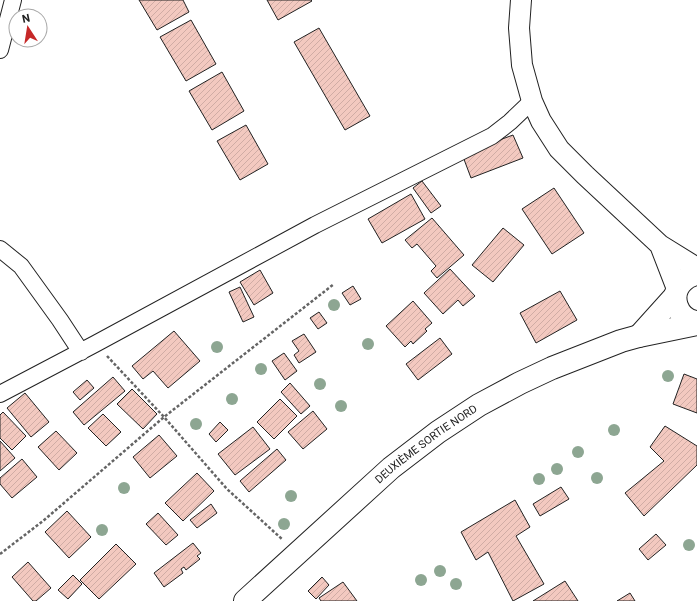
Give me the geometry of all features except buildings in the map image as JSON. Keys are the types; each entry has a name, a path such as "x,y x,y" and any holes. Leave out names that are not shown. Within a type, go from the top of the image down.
{"main road":[{"path":"639,336 676,292 682,281 689,276 697,274"},
{"path":"676,292 676,304 679,312 685,318 697,323"},
{"name":"DEUXIÈME SORTIE NORD","path":"245,601 391,468 438,432 473,408 552,368 621,341 697,323"}],"street":[{"path":"0,50 5,18 13,0"},
{"path":"521,0 519,28 522,65 532,102 541,121 558,149 660,245 697,268"},
{"path":"0,394 81,352 315,225 492,136 532,102"},
{"path":"660,245 676,292"},
{"path":"0,249 21,266 81,352"}],"path":[{"path":"0,554 43,521 164,417 334,284"},
{"path":"95,344 164,417 227,489 297,553"}]}
